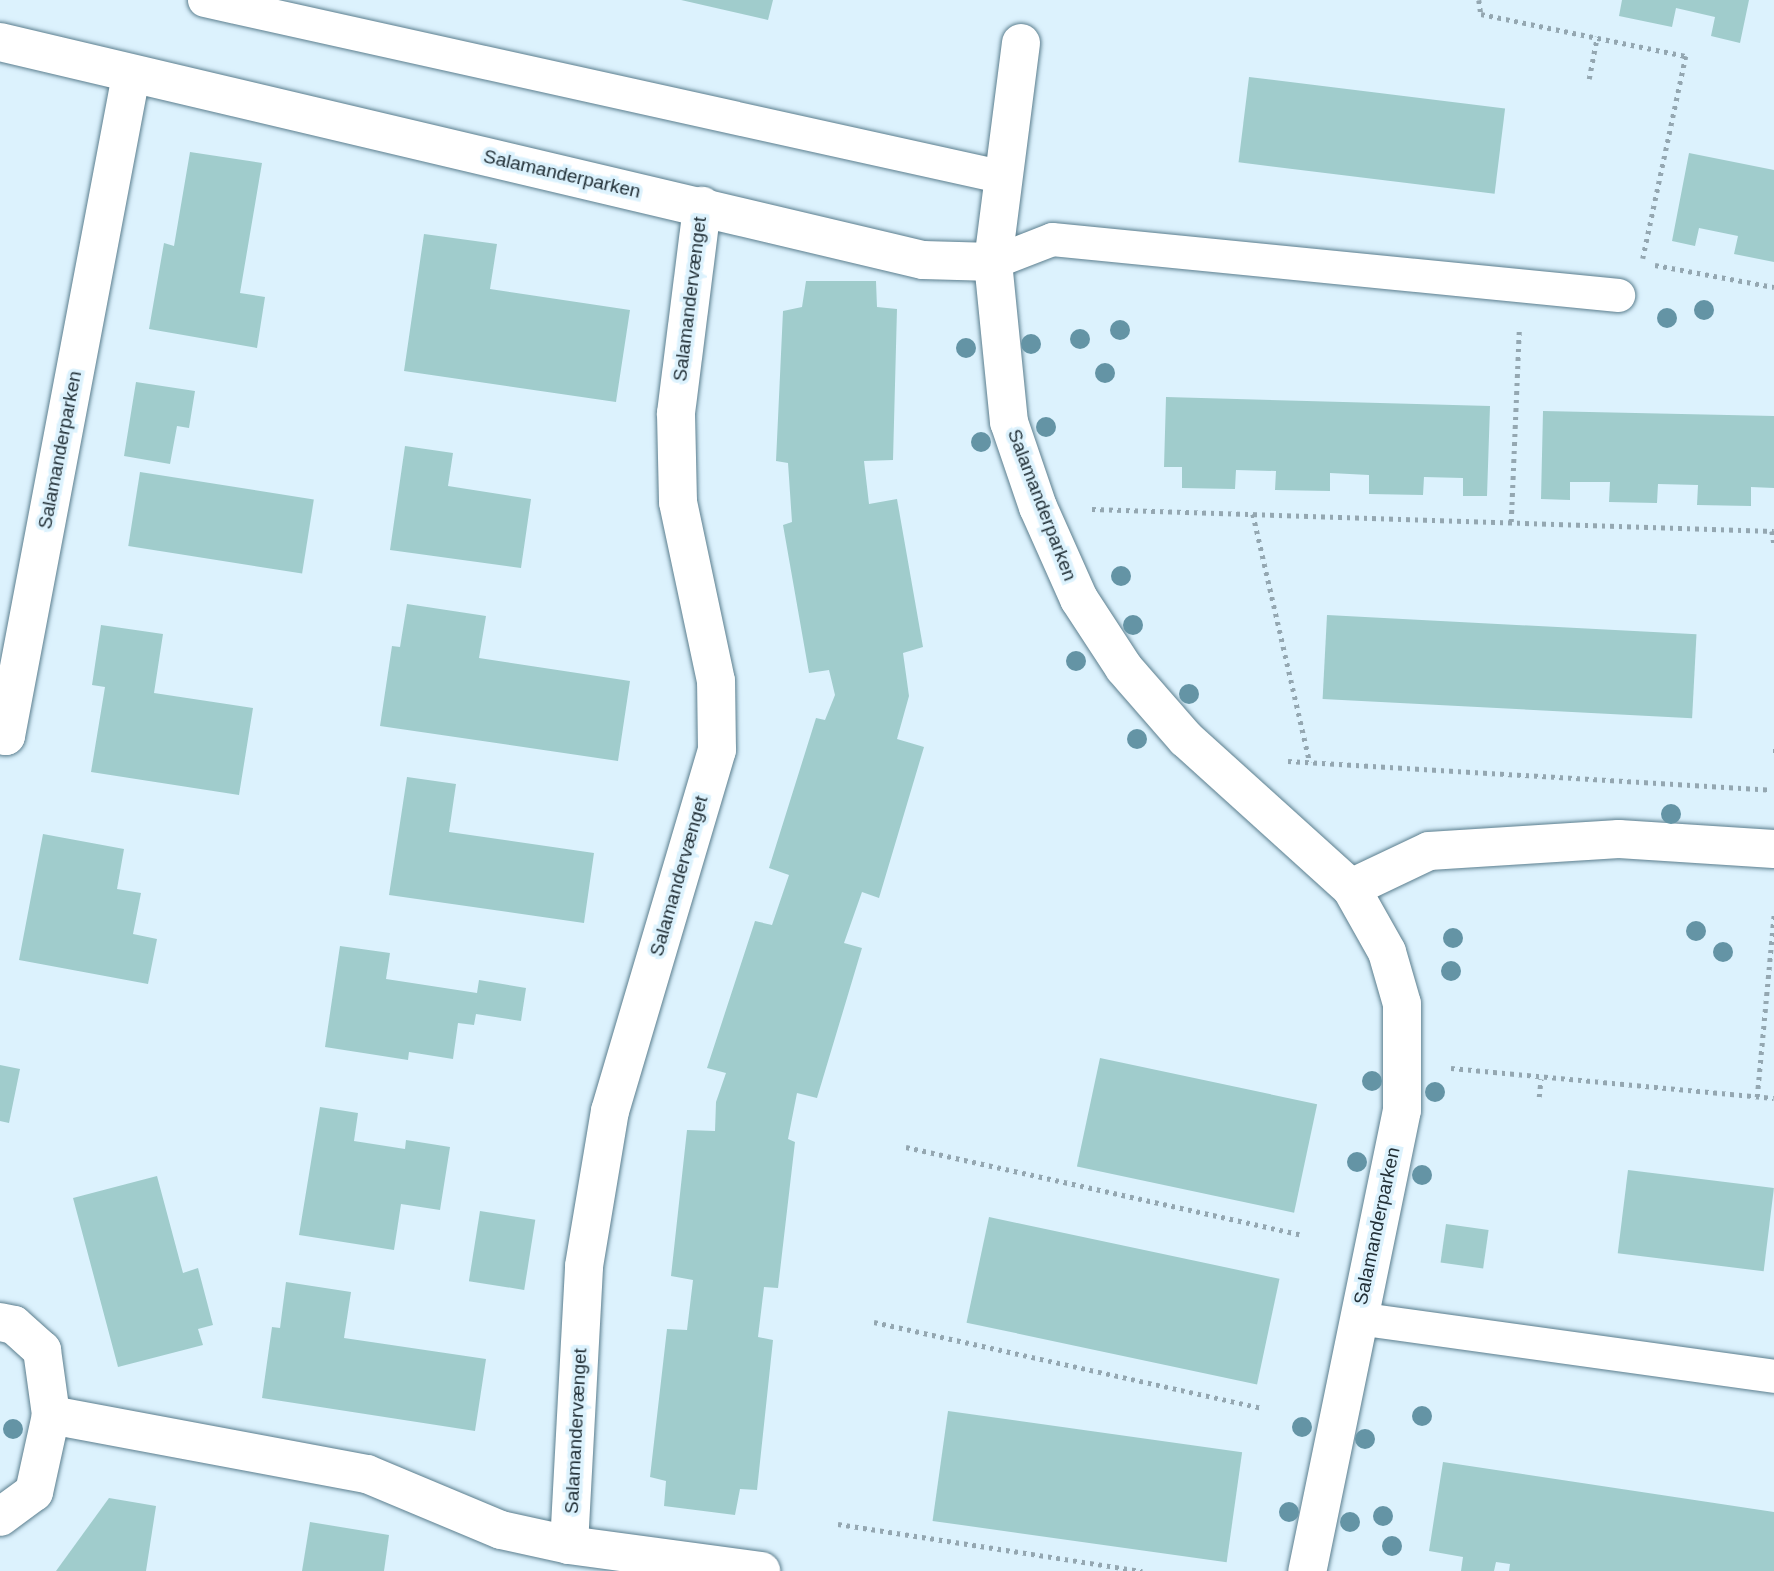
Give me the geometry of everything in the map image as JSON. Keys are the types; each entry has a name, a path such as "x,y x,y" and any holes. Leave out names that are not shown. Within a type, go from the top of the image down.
{"street":[{"name":"Salamanderparken","path":"0,42 923,260 993,262"},
{"name":"Salamanderparken","path":"1021,43 993,262 1009,422 1038,507 1079,599 1124,668 1186,739 1352,888 1387,952 1402,1004 1405,1061 1402,1110 1307,1571"},
{"name":"Salamanderparken","path":"0,735 6,736 131,75"},
{"name":"Salamandervænget","path":"569,1545 584,1266 610,1111 716,750 716,681 678,502 676,413 702,206"},
{"path":"1352,888 1429,851 1619,839 1774,849"},
{"path":"0,1322 14,1325 42,1350 51,1415 34,1492 0,1517"},
{"path":"51,1415 367,1474 501,1530 569,1545 761,1571"}],"lane":[{"path":"204,0 1004,177"},
{"path":"993,262 1052,239 1618,295"},
{"path":"1357,1318 1774,1377"}],"path":[{"path":"1479,0 1481,14 1686,56 1642,262 1774,288"},
{"path":"1589,79 1597,37"},
{"path":"1511,522 1520,285"},
{"path":"1038,507 1773,531 1774,543"},
{"path":"1253,514 1310,763"},
{"path":"1224,773 1242,757 1771,790"},
{"path":"1756,1097 1774,915"},
{"path":"1405,1061 1541,1079 1774,1098"},
{"path":"1539,1097 1541,1079"},
{"path":"906,1147 1299,1234"},
{"path":"874,1322 1262,1408"},
{"path":"838,1524 1142,1571"}],"building":[{"path":"681,0 773,0 768,20"},
{"path":"1622,0 1749,0 1740,43 1711,36 1715,17 1676,8 1672,27 1619,16"},
{"path":"1249,77 1505,108 1495,194 1239,162"},
{"path":"190,152 262,163 240,293 265,297 257,348 149,329 164,243 174,246"},
{"path":"1689,153 1774,170 1774,262 1734,254 1738,236 1699,228 1695,246 1672,241"},
{"path":"424,234 497,244 490,289 630,310 616,402 404,371"},
{"path":"806,281 876,281 877,307 897,309 893,460 864,461 869,504 897,499 923,647 903,653 909,696 897,739 924,747 879,898 862,892 844,943 862,948 817,1098 797,1093 788,1139 795,1142 778,1288 764,1287 758,1337 773,1340 757,1490 740,1489 735,1515 664,1506 666,1481 650,1477 667,1329 687,1330 693,1280 671,1276 687,1130 715,1131 716,1102 726,1073 707,1068 755,921 772,925 789,875 769,868 816,718 825,720 835,695 829,670 809,673 783,525 792,522 788,463 776,461 783,311 802,307"},
{"path":"136,382 195,391 189,428 177,426 170,464 124,456"},
{"path":"1166,397 1490,406 1487,496 1463,496 1463,478 1424,477 1423,495 1369,494 1369,475 1330,473 1330,491 1275,490 1276,471 1236,470 1235,489 1182,488 1182,467 1164,467"},
{"path":"1543,411 1774,416 1774,488 1751,487 1751,506 1697,505 1698,485 1658,484 1657,503 1609,502 1610,482 1570,482 1570,500 1541,499"},
{"path":"405,446 453,453 448,486 531,499 521,568 390,550"},
{"path":"140,472 314,500 302,574 128,546"},
{"path":"407,604 486,616 479,658 630,681 618,761 380,726 392,646 400,647"},
{"path":"1327,615 1696,634 1692,718 1323,699"},
{"path":"101,625 163,634 154,693 253,708 239,795 91,772 105,687 92,685"},
{"path":"407,777 456,784 449,832 594,853 584,923 389,895"},
{"path":"43,834 124,849 117,889 141,893 133,934 157,939 148,984 19,960"},
{"path":"340,946 390,953 386,979 477,993 479,980 526,988 521,1021 476,1014 474,1025 458,1023 453,1059 409,1052 408,1060 325,1047"},
{"path":"1100,1058 1317,1104 1294,1213 1077,1167"},
{"path":"0,1065 20,1069 9,1123 0,1121"},
{"path":"320,1107 358,1113 354,1141 405,1149 406,1140 450,1147 440,1210 401,1204 394,1250 299,1235"},
{"path":"1628,1170 1774,1188 1764,1271 1618,1253"},
{"path":"157,1176 183,1273 198,1268 213,1325 198,1329 203,1345 118,1367 73,1198"},
{"path":"480,1211 535,1220 524,1290 469,1281"},
{"path":"989,1217 1280,1279 1257,1384 967,1323"},
{"path":"1446,1224 1489,1230 1483,1269 1441,1263"},
{"path":"286,1282 351,1292 344,1338 486,1359 475,1431 262,1398 272,1327 280,1328"},
{"path":"948,1411 1242,1452 1227,1562 933,1521"},
{"path":"1443,1462 1774,1512 1774,1571 1509,1571 1510,1564 1496,1562 1494,1571 1461,1571 1463,1557 1429,1551"},
{"path":"109,1498 156,1506 146,1571 56,1571"},
{"path":"310,1522 389,1535 384,1571 302,1571"}]}
